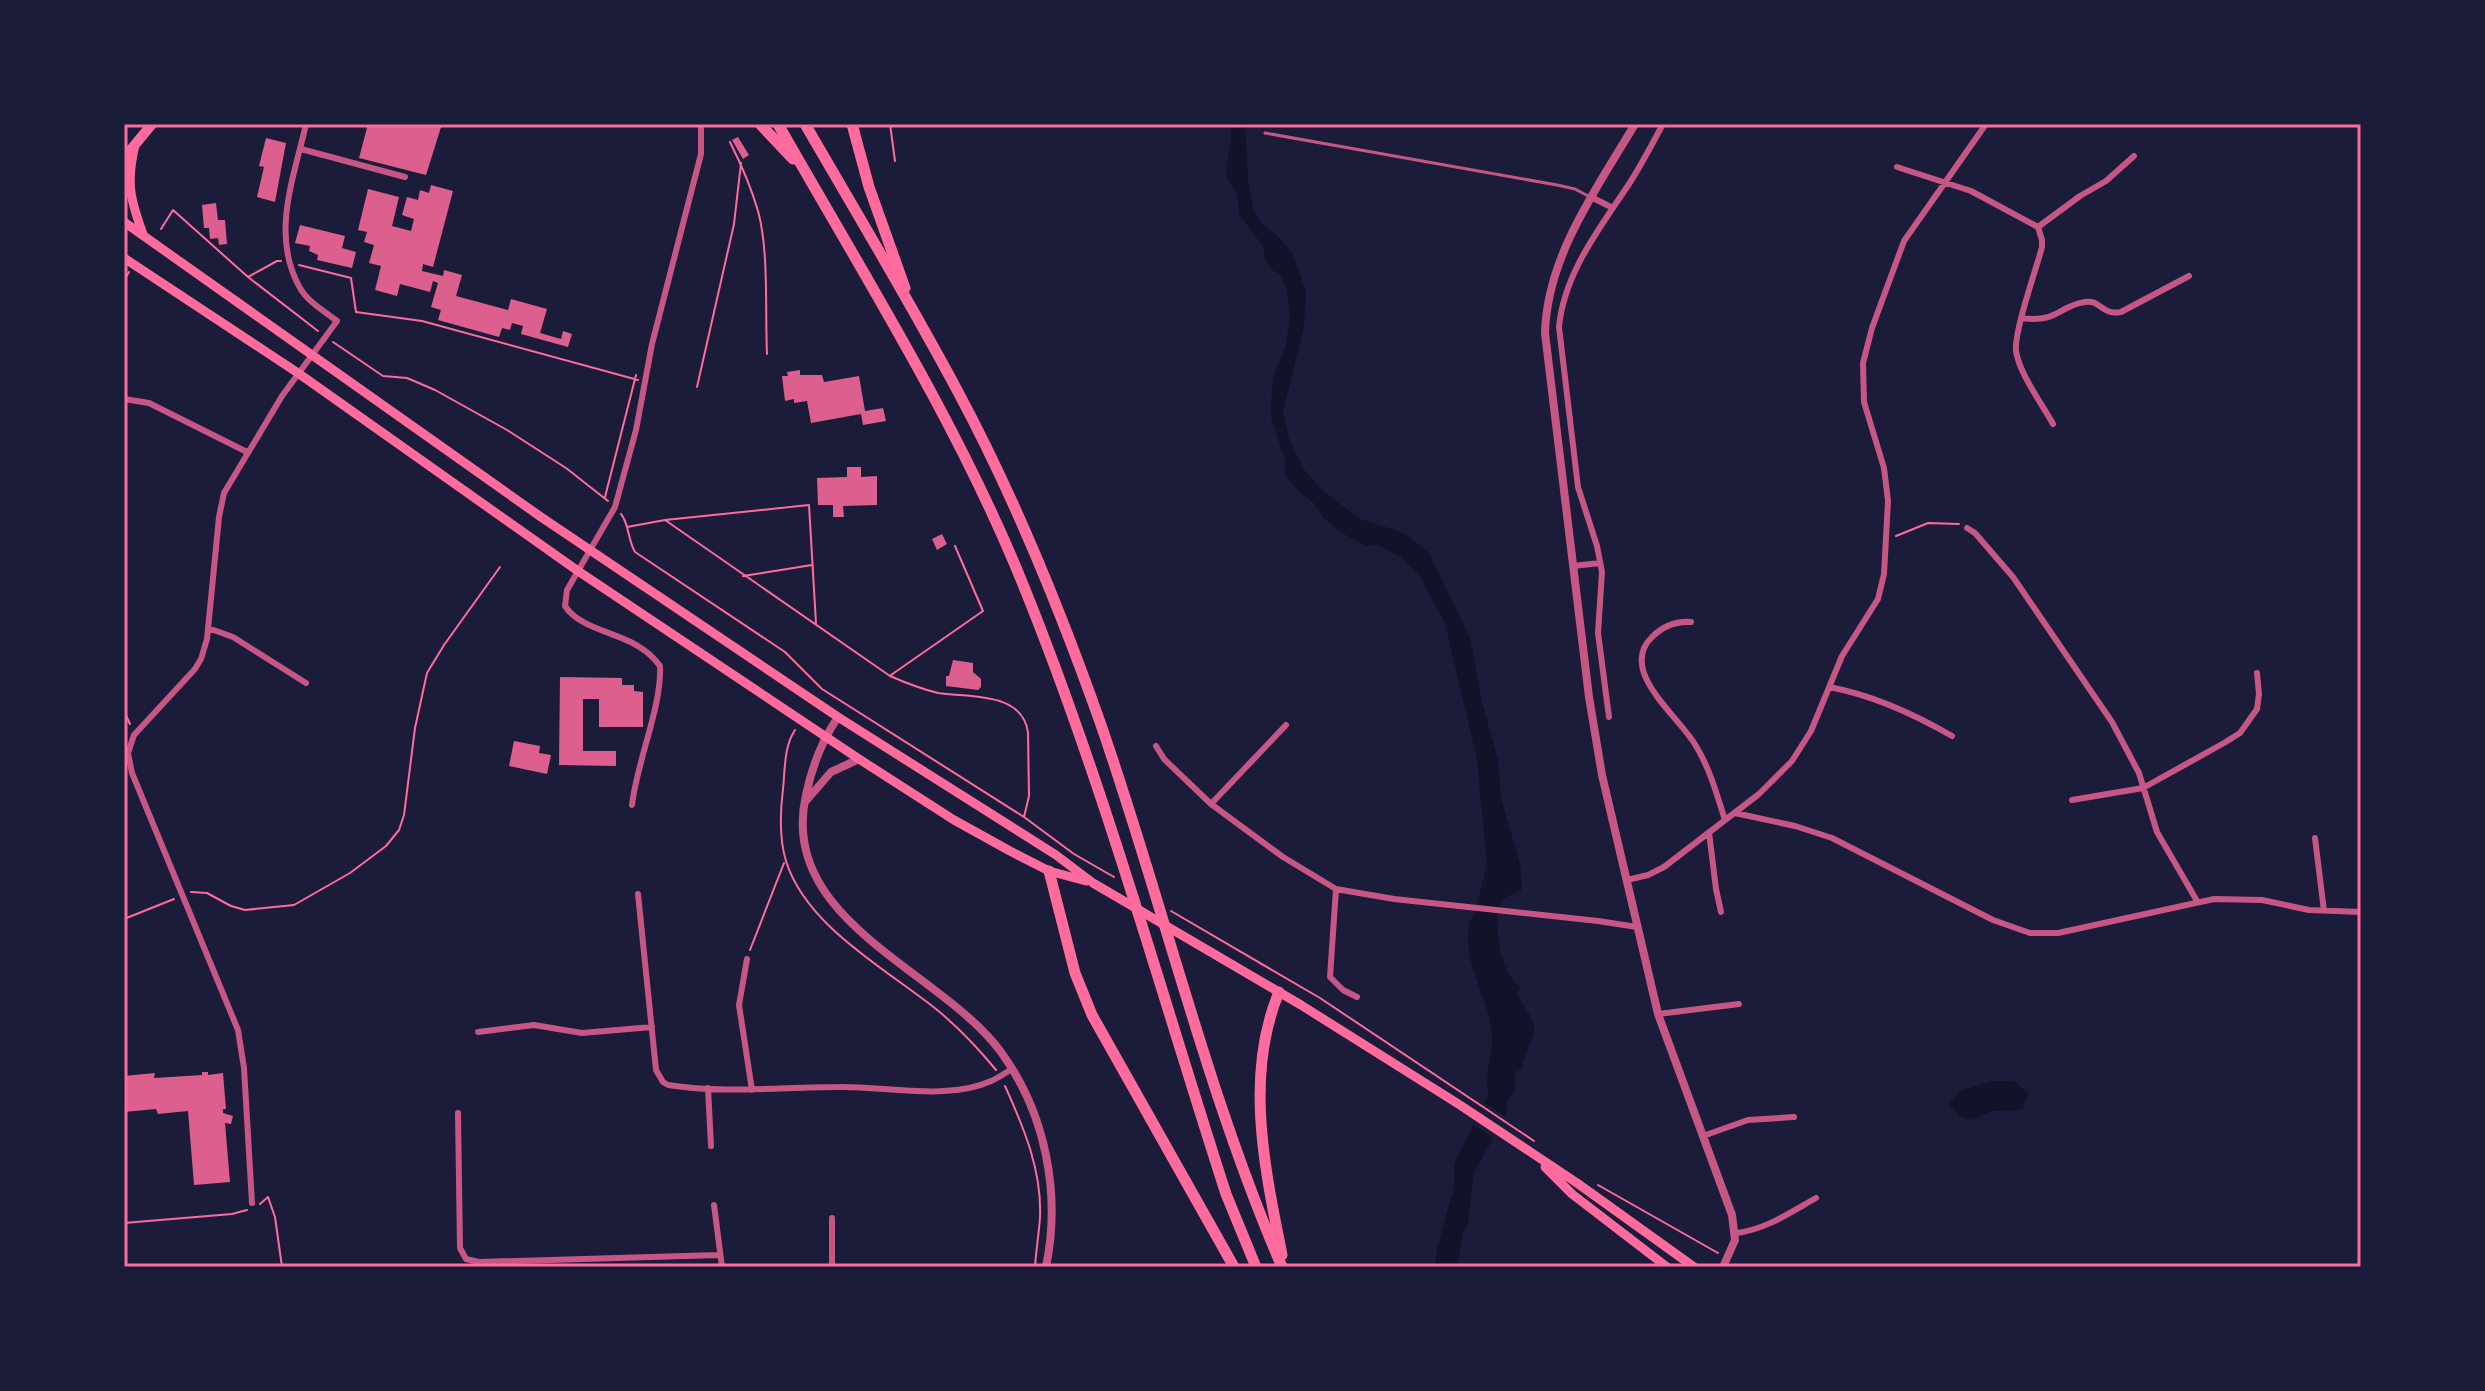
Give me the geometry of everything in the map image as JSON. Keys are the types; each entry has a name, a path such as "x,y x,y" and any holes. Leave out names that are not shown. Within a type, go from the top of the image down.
{"highway":[{"path":"760,124 805,171"},
{"path":"778,124 941,412 980,487 1022,581 1078,729 1226,1194 1256,1267"},
{"path":"805,124 964,404 1043,574 1099,722 1152,880 1197,1033 1263,1223 1283,1267"},
{"path":"852,124 869,187 914,315"},
{"path":"1049,871 1075,973 1092,1015 1234,1267"},
{"path":"1279,992 1264,1040 1261,1111 1265,1162 1283,1267"}],"main road":[{"path":"124,158 152,124"},
{"path":"136,143 129,182 131,200 143,234"},
{"path":"124,222 591,550 838,717 1056,855 1093,883 1279,992 1460,1105 1577,1183 1694,1267"},
{"path":"124,258 298,373 578,571 859,759 954,820 1049,871 1093,883"},
{"path":"1534,1156 1572,1194 1667,1267"}],"street":[{"path":"252,1203 241,1042 132,773 128,753 134,735 201,659 208,628 221,505 229,483 298,373 337,321 300,288 290,263 285,212 306,124"},
{"path":"632,805 637,772 659,689 660,666 643,648 571,615 564,599 615,507 636,430 652,344 701,154 701,124"},
{"path":"1635,124 1591,197 1552,281 1545,313 1546,353 1595,736 1658,1014 1732,1215 1736,1233 1723,1267"},
{"path":"1609,717 1598,633 1602,584 1600,563 1578,487 1559,327 1562,303 1597,229 1633,177 1663,124"},
{"path":"1627,880 1654,873 1777,778 1797,755 1811,731 1848,645 1873,610 1884,574 1887,485 1864,402 1863,363 1899,251 1914,224 1986,124"},
{"path":"301,149 405,177"},
{"path":"2038,227 2106,181 2134,156"},
{"path":"1897,167 1971,191 2038,227 2042,247 2016,343 2018,360 2053,424"},
{"path":"1591,197 1611,207"},
{"path":"2022,318 2042,320 2085,302 2098,304 2108,313 2121,312 2189,276"},
{"path":"124,399 149,403 247,452"},
{"path":"1967,528 1975,533 2013,577 2068,656 2131,756 2157,832 2197,901"},
{"path":"1573,566 1600,563"},
{"path":"1691,622 1680,621 1670,625 1649,640 1643,651 1644,677 1696,745 1725,820"},
{"path":"208,628 233,637 306,683"},
{"path":"2072,800 2143,788 2240,733 2257,709 2257,673"},
{"path":"1829,687 1854,692 1916,715 1952,736"},
{"path":"838,717 825,737 811,772 804,802 802,832 807,855 816,878 832,902 905,967 965,1014 989,1038 1012,1069 1034,1116 1049,1168 1052,1213 1046,1267"},
{"path":"1211,804 1286,725"},
{"path":"1156,746 1164,759 1211,804 1283,857 1336,889 1472,909 1637,927"},
{"path":"804,802 831,772 859,759"},
{"path":"1735,813 1832,838 1993,920 2030,933 2058,933 2197,901 2231,898 2324,911 2361,912"},
{"path":"1709,832 1721,912"},
{"path":"2315,838 2324,911"},
{"path":"1336,889 1330,977 1343,990 1357,997"},
{"path":"638,894 656,1070 663,1082 675,1086 752,1090 839,1087 938,1090 976,1085 1012,1069"},
{"path":"747,959 739,1005 752,1090"},
{"path":"1658,1014 1739,1004"},
{"path":"478,1032 534,1025 582,1033 652,1027"},
{"path":"708,1088 711,1146"},
{"path":"458,1113 460,1248 466,1259 479,1262 718,1255"},
{"path":"1703,1136 1748,1120 1794,1117"},
{"path":"1736,1233 1748,1232 1769,1223 1816,1198"},
{"path":"714,1205 718,1255 722,1267"},
{"path":"832,1218 832,1267"}],"lane":[{"path":"1265,133 1557,185 1591,197"}],"path":[{"path":"890,124 895,161"},
{"path":"730,142 759,213 767,354"},
{"path":"697,387 734,224 741,163"},
{"path":"161,229 173,210 248,277 383,376 407,378 421,384 507,430 566,468 625,518 635,552 785,652 822,689 1024,817 1087,861"},
{"path":"248,277 277,261 351,278 356,312 422,321 635,380"},
{"path":"124,280 130,271"},
{"path":"626,528 665,520 809,505 816,625"},
{"path":"665,520 890,676 916,687 940,693 986,697 1011,707 1023,717 1028,733 1029,796 1024,817"},
{"path":"1886,538 1928,523 1960,524 1967,528"},
{"path":"890,676 983,611 955,546"},
{"path":"742,576 814,565"},
{"path":"124,919 192,892 207,893 245,910 294,905 350,873 386,846 399,830 404,815 415,728 427,673 500,567"},
{"path":"787,742 780,817 785,860 798,887 818,913 860,953 938,1011 970,1040 1000,1075 1031,1149 1035,1170 1040,1216 1035,1267"},
{"path":"747,959 785,860"},
{"path":"1199,927 1320,998 1541,1146"},
{"path":"1591,1180 1706,1246"},
{"path":"124,1223 232,1214 252,1209 268,1197 275,1217 282,1267"}],"shaded area":[{"path":"1231,124 1245,124 1248,181 1253,207 1261,223 1280,238 1292,253 1306,292 1304,326 1283,411 1289,439 1305,471 1322,490 1360,519 1404,533 1429,553 1470,638 1482,702 1498,761 1501,798 1520,864 1522,889 1501,903 1498,935 1508,973 1521,986 1517,995 1531,1019 1534,1032 1521,1070 1515,1072 1515,1091 1508,1099 1506,1116 1474,1172 1468,1223 1463,1233 1457,1267 1435,1267 1437,1248 1454,1188 1454,1164 1489,1093 1487,1075 1492,1044 1488,1013 1469,952 1468,936 1487,864 1477,760 1445,623 1420,576 1399,556 1378,545 1367,546 1342,533 1285,475 1285,460 1271,417 1271,407 1273,377 1285,348 1290,320 1287,290 1280,274 1272,270 1265,259 1263,246 1240,216 1237,194 1227,177 1226,167"},
{"path":"1992,1081 2014,1081 2029,1094 2022,1110 1992,1111 1971,1120 1960,1116 1948,1104 1960,1091"}],"pier":[{"path":"1482,1101 1509,1119 1496,1140 1471,1123"}],"building":[{"path":"368,124 442,124 426,175 359,158"},
{"path":"738,137 749,155 743,159 732,140"},
{"path":"266,138 286,143 275,202 257,197 264,167 259,166"},
{"path":"431,185 453,191 433,267 423,264 422,271 443,276 444,270 462,275 456,296 508,310 511,299 547,309 540,333 561,339 563,331 572,334 568,347 521,334 523,326 512,323 510,330 502,328 499,337 438,320 441,310 431,307 438,283 433,281 430,292 400,284 397,296 375,290 381,266 369,263 374,245 364,242 367,232 358,230 368,189 399,197 392,226 411,231 414,219 402,215 407,197 418,200 420,190 429,193"},
{"path":"216,203 218,220 225,220 227,244 219,245 218,238 210,239 209,228 204,228 202,205"},
{"path":"300,225 345,236 342,248 356,252 352,268 317,260 318,255 309,251 310,246 295,243"},
{"path":"800,370 800,375 822,375 824,382 859,376 865,411 883,408 886,421 863,425 861,414 811,423 807,401 785,401 782,376"},
{"path":"847,467 861,467 861,477 877,476 877,505 843,506 844,517 833,517 833,505 818,505 817,478 847,477"},
{"path":"942,534 947,544 937,550 932,539"},
{"path":"953,660 973,663 973,672 981,679 978,690 946,686 946,676 949,676"},
{"path":"560,677 622,678 622,685 634,685 634,691 643,692 643,727 599,727 599,699 583,699 583,751 616,751 616,766 559,765"},
{"path":"514,741 540,746 539,753 551,755 547,774 509,766"},
{"path":"202,1072 208,1072 208,1075 223,1073 226,1109 223,1113 233,1116 231,1124 225,1123 230,1182 194,1185 188,1111 158,1114 156,1109 124,1112 124,1076 155,1073 154,1078 202,1075"}]}
